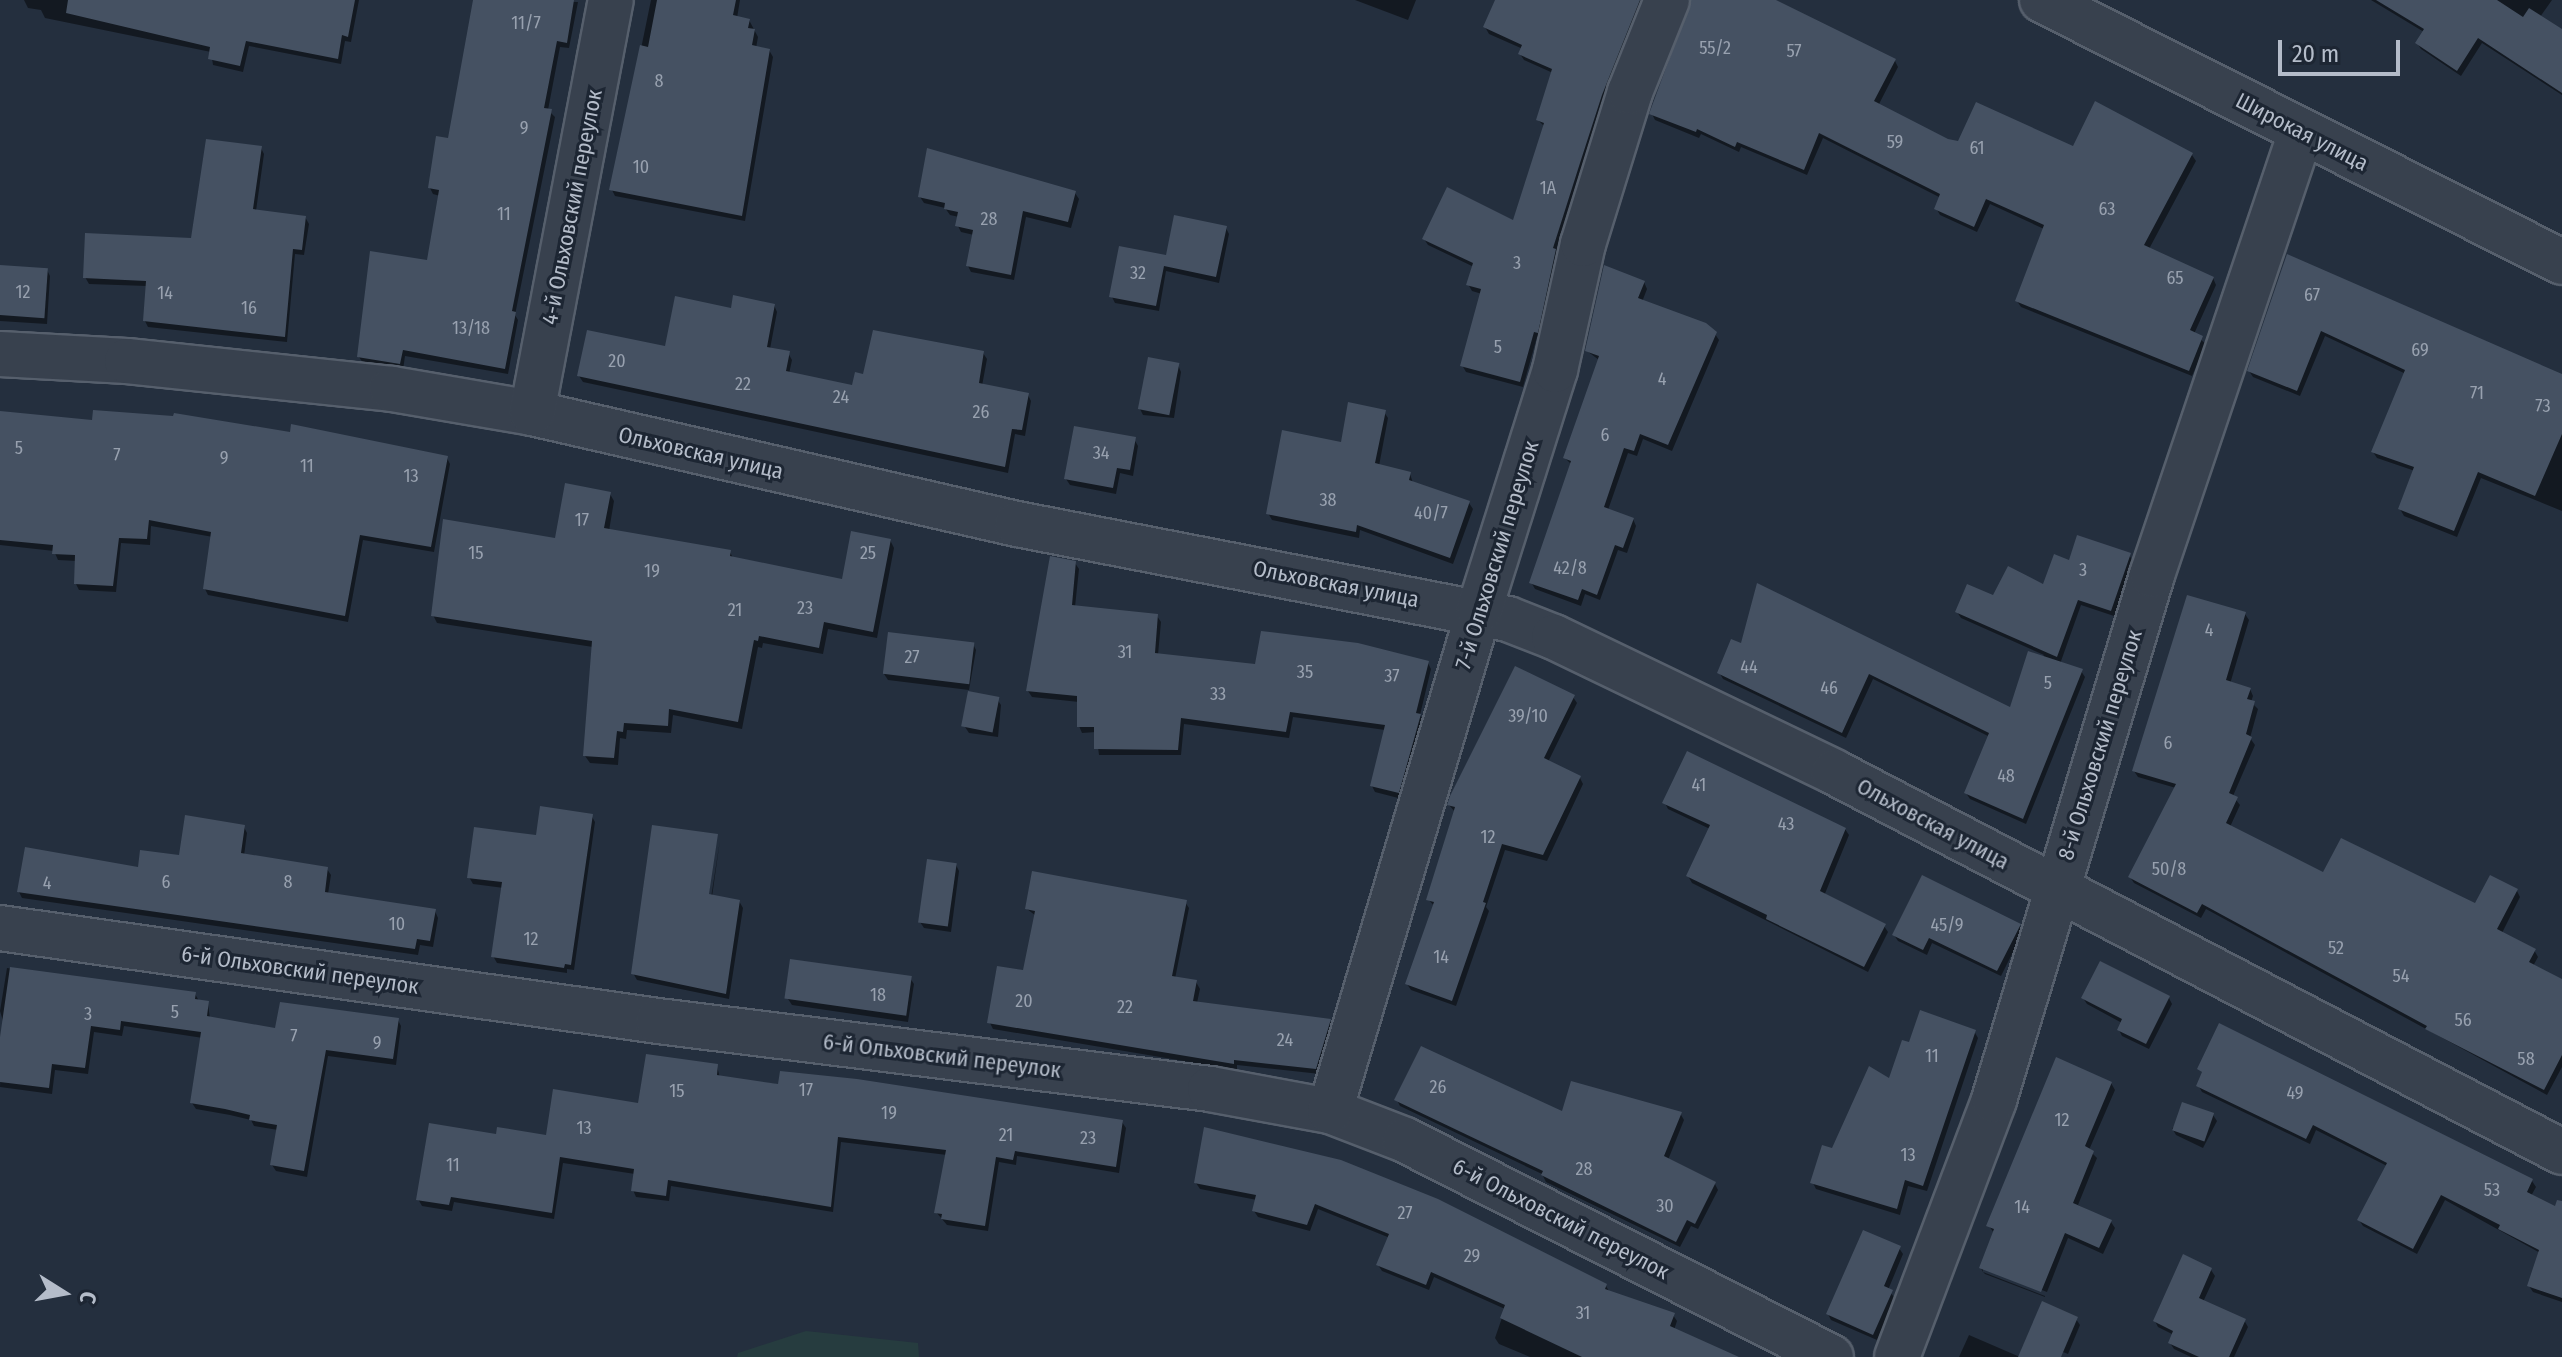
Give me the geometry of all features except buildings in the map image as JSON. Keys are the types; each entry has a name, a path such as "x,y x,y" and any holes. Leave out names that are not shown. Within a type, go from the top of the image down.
{"street":[{"name":"4-й Ольховский переулок","path":"532,413 611,0"},
{"name":"7-й Ольховский переулок","path":"1330,1111 1479,611 1555,370 1583,244 1630,92 1667,0"},
{"name":"Широкая улица","path":"2042,0 2562,262"},
{"name":"8-й Ольховский переулок","path":"1897,1357 1994,1100 2152,575 2301,132"},
{"name":"Ольховская улица","path":"0,354 127,361 392,389 532,413 1017,524 1479,611 1554,637 1792,752 2562,1152"},
{"name":"6-й Ольховский переулок","path":"0,928 658,1021 1210,1089 1330,1111 1405,1140 1831,1357"}],"green space":[{"path":"806,1331 918,1343 919,1357 737,1357 738,1353"}]}
